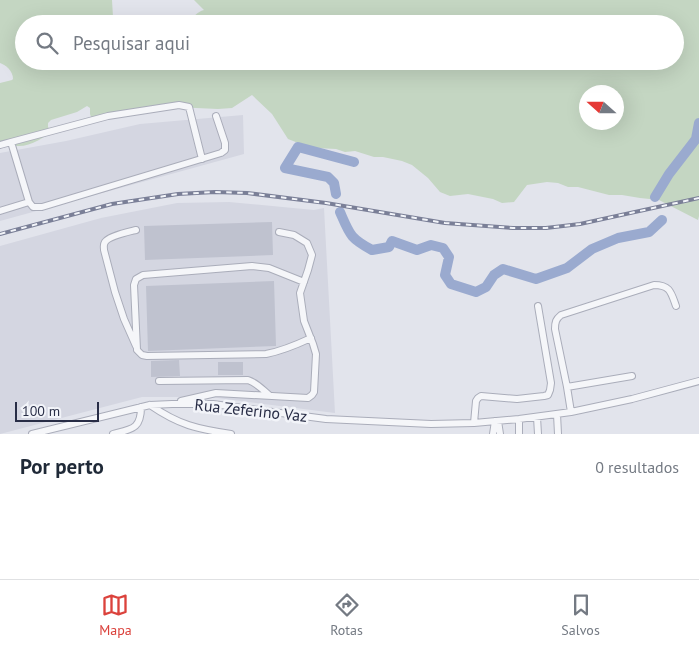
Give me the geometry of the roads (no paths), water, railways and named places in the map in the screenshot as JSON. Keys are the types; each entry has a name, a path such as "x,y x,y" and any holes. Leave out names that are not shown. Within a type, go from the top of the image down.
{"street":[{"path":"0,145 108,116 179,104 189,107 202,159"},
{"path":"11,142 29,202 33,207 42,207 221,154 225,150 225,143 216,116"},
{"path":"0,211 29,202"},
{"path":"136,230 109,238 105,241 104,250 121,310 137,350 142,355 266,354 279,352 311,338"},
{"path":"172,404 216,393 308,398 312,396 314,392 316,354 304,321 300,294 312,254 307,243 294,235 279,232"},
{"path":"137,350 134,285 136,279 143,275 252,266 269,268 304,282"},
{"path":"571,412 555,329 557,319 561,315 654,285 661,285 667,288 671,292 676,306"},
{"path":"474,423 476,401 481,396 517,399 548,394 551,383 538,306"},
{"path":"567,387 632,376"},
{"path":"159,381 248,380 259,386 269,395"},
{"name":"Rua Zeferino Vaz","path":"32,434 150,405 172,404 213,404 326,419 431,424 474,423 571,412 632,399 699,380"},
{"path":"150,405 168,417 190,427 231,434"},
{"path":"113,434 134,428 140,419 141,407"},
{"path":"557,414 558,434"},
{"path":"537,417 538,434"},
{"path":"518,419 519,434"},
{"path":"493,434 496,421"},
{"path":"496,421 500,434"}],"waterway":[{"path":"655,197 669,174 696,139 699,123"},
{"path":"336,194 334,183 328,177 285,168 298,147 354,162"},
{"path":"340,212 346,226 355,239 372,250 389,247 392,241 417,250 431,245 443,248 449,257 445,275 451,284 476,292 486,287 494,275 503,269 536,279 567,268 592,249 618,238 649,232 662,220"}],"railway":[{"path":"0,234 112,204 178,194 215,192 247,193 326,203 445,223 513,228 546,228 580,224 699,198"}]}
